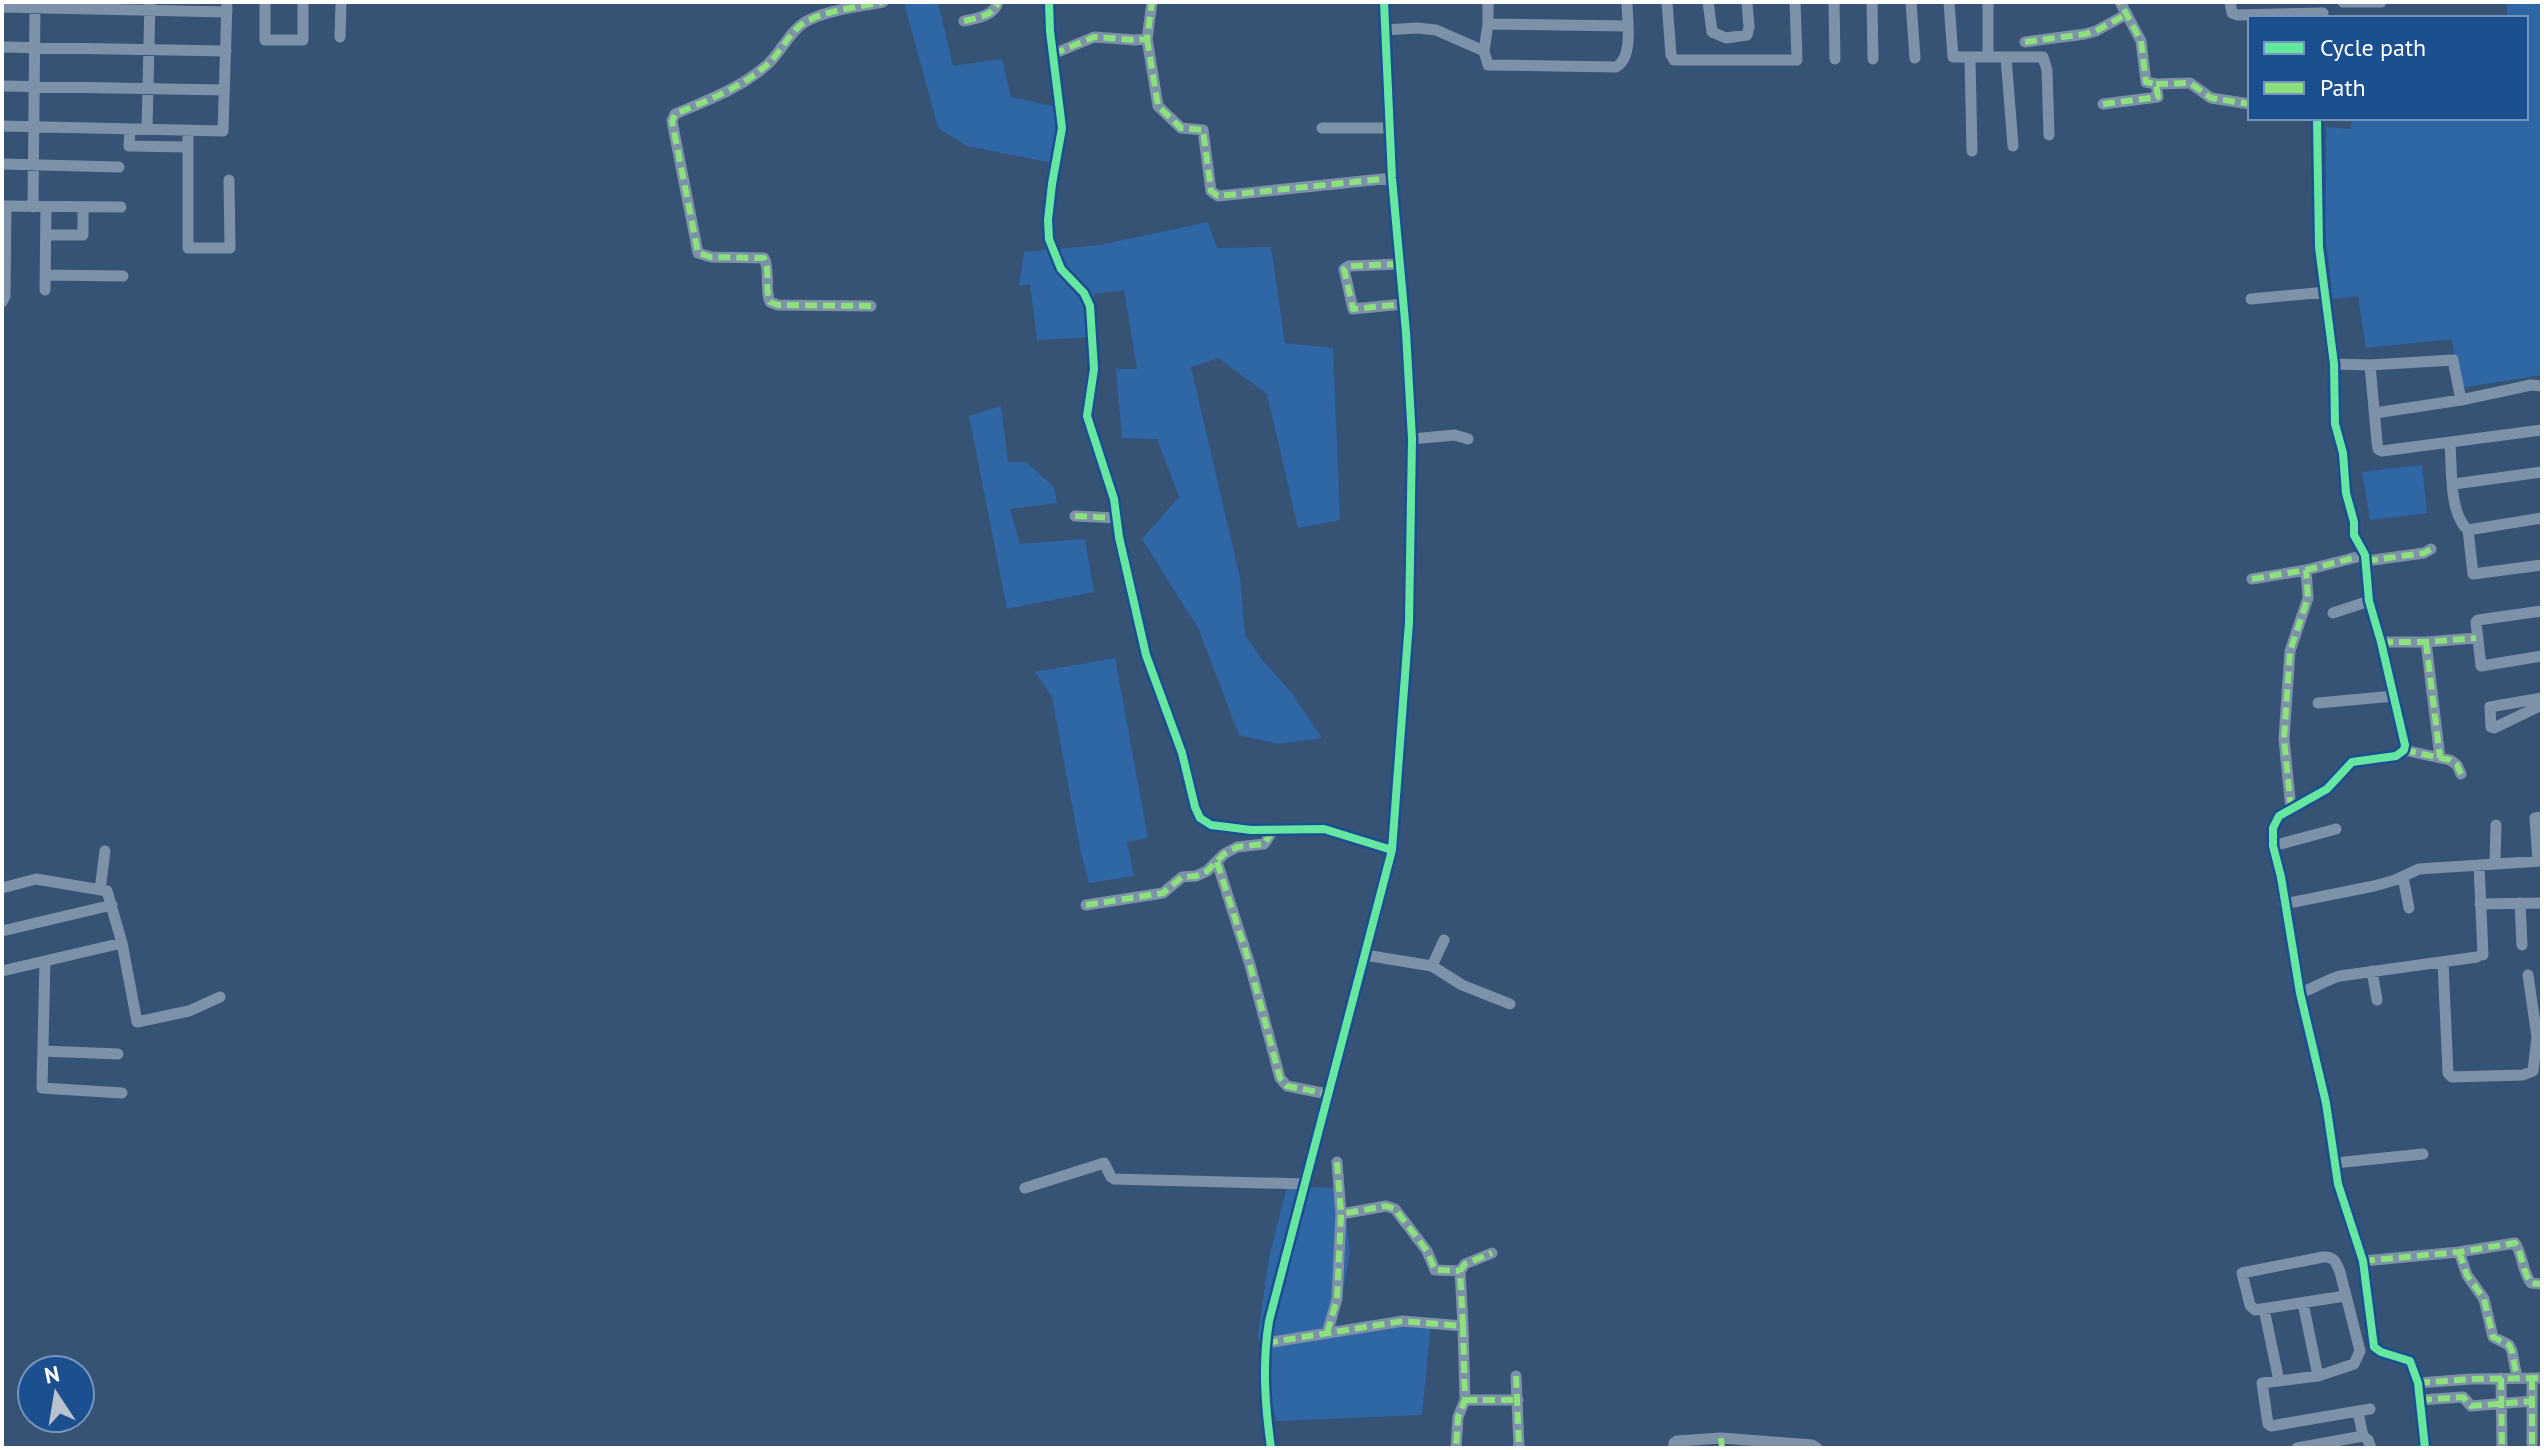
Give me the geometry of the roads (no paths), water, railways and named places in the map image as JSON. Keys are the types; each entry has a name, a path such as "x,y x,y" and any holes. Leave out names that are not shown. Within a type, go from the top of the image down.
{"street":[{"path":"265,2 265,40 303,40 303,2"},
{"path":"340,37 341,2"},
{"path":"871,306 778,305 770,302 767,295 768,270 764,258 711,257 698,253 672,121 675,114 731,90 755,74 768,64 805,22 883,2"},
{"path":"964,21 989,14 998,2"},
{"path":"1049,2 1062,128 1050,206 1049,239 1061,269 1084,293 1090,306 1094,369 1087,416 1108,477 1146,655 1182,753 1195,807 1200,818 1211,825 1251,830 1324,829 1392,850"},
{"path":"1152,2 1147,39 1158,106 1181,128 1203,130 1211,191 1218,196 1392,178"},
{"path":"1271,1448 1264,1395 1269,1321 1392,850 1409,622 1412,439 1392,178 1384,2"},
{"path":"1488,2 1484,51 1488,65 1616,67 1626,56 1627,2"},
{"path":"1667,2 1674,60 1797,60 1795,2"},
{"path":"1708,2 1712,32 1726,38 1744,37 1749,32 1747,2"},
{"path":"1834,2 1835,59"},
{"path":"1872,2 1873,59"},
{"path":"1911,2 1915,58"},
{"path":"1949,2 1953,57 2038,56 2045,62 2049,135"},
{"path":"1988,2 1988,57"},
{"path":"2120,2 2141,41 2146,82 2190,83 2211,98 2248,104"},
{"path":"2230,2 2232,13 2237,15 2323,11"},
{"path":"2343,2 2381,2"},
{"path":"33,207 35,5"},
{"path":"147,129 150,6"},
{"path":"2,7 227,7 223,131 2,126"},
{"path":"2025,42 2096,31 2127,14"},
{"path":"1488,24 1627,26"},
{"path":"1385,30 1436,30 1484,51"},
{"path":"1053,54 1094,37 1147,39"},
{"path":"2,47 226,51"},
{"path":"2006,57 2013,146"},
{"path":"1970,58 1972,151"},
{"path":"2103,104 2158,97 2156,84"},
{"path":"2,86 224,90"},
{"path":"2317,120 2319,247 2334,364 2335,424 2343,453 2354,535 2366,558 2369,601 2405,738 2404,750 2396,756 2352,762 2345,766 2327,789 2279,816 2275,821 2273,846 2300,993 2326,1103 2338,1184 2363,1261 2374,1347 2410,1361 2418,1383 2425,1448"},
{"path":"1322,128 1389,128"},
{"path":"130,129 129,146 188,147"},
{"path":"188,130 188,248 230,248 229,180"},
{"path":"2,164 119,167"},
{"path":"2,302 5,296 4,206 121,207"},
{"path":"45,290 46,207"},
{"path":"46,235 83,235 83,207"},
{"path":"1399,264 1349,266 1344,269 1353,309 1403,304"},
{"path":"45,275 123,276"},
{"path":"2251,299 2326,292"},
{"path":"2334,364 2453,360 2461,400"},
{"path":"2370,365 2377,442 2378,449 2382,451 2542,430"},
{"path":"2375,413 2531,385 2542,386"},
{"path":"1412,439 1455,435 1468,439"},
{"path":"2450,444 2458,520 2468,530 2473,574 2542,565"},
{"path":"2454,484 2542,472"},
{"path":"1075,516 1117,518"},
{"path":"2468,530 2542,518"},
{"path":"2252,579 2366,558 2424,553 2431,549"},
{"path":"2291,809 2284,739 2290,651 2308,598 2306,570"},
{"path":"2333,613 2369,601"},
{"path":"2542,611 2476,622 2481,666 2542,656"},
{"path":"2381,642 2476,638"},
{"path":"2426,642 2440,758"},
{"path":"2318,703 2394,696"},
{"path":"2542,698 2490,707 2491,727 2542,705"},
{"path":"2404,750 2454,762 2461,774"},
{"path":"2284,904 2374,886 2419,869 2540,861 2535,820 2542,817"},
{"path":"2495,864 2496,825"},
{"path":"1086,905 1163,893 1178,879 1201,875 1224,854 1237,847 1264,844 1274,829"},
{"path":"2273,846 2336,829"},
{"path":"100,890 105,851"},
{"path":"1217,862 1250,965 1280,1078 1287,1086 1328,1094"},
{"path":"2300,993 2326,980 2480,956 2479,865"},
{"path":"2403,877 2409,908"},
{"path":"2,888 36,879 107,891 122,943 137,1022 189,1011 220,997"},
{"path":"2520,903 2522,945"},
{"path":"2480,904 2542,903"},
{"path":"2,931 112,905"},
{"path":"1432,966 1444,940"},
{"path":"2,971 122,943"},
{"path":"1365,955 1432,966 1462,985 1510,1004"},
{"path":"45,961 42,1088 122,1093"},
{"path":"2443,962 2448,1073 2452,1077 2523,1075 2533,1071 2537,1037 2528,975"},
{"path":"2372,971 2377,1000"},
{"path":"43,1051 118,1054"},
{"path":"2335,1163 2423,1154"},
{"path":"1327,1333 1337,1299 1341,1214 1337,1162"},
{"path":"1025,1188 1104,1163 1112,1178 1305,1184"},
{"path":"1341,1214 1390,1207 1395,1209 1427,1251 1435,1270 1460,1271"},
{"path":"2363,1261 2515,1243 2526,1277 2531,1283 2542,1284"},
{"path":"2459,1252 2467,1275 2484,1299 2493,1337 2509,1345 2512,1351 2517,1378"},
{"path":"1456,1448 1458,1417 1465,1400 1460,1271 1465,1264 1492,1253"},
{"path":"2345,1296 2264,1309 2251,1308 2242,1273 2330,1257 2335,1261 2345,1296 2360,1351 2354,1364 2318,1376 2261,1384 2267,1421 2271,1426 2364,1410 2363,1436"},
{"path":"2303,1303 2318,1376"},
{"path":"2264,1309 2279,1381"},
{"path":"1266,1343 1403,1321 1463,1326"},
{"path":"2360,1351 2374,1347"},
{"path":"1516,1376 1519,1448"},
{"path":"2501,1378 2502,1448"},
{"path":"2418,1383 2537,1378 2532,1401 2532,1444"},
{"path":"2420,1400 2463,1397 2471,1406 2532,1401"},
{"path":"1465,1400 1518,1400"},
{"path":"2297,1448 2363,1436 2371,1448"},
{"path":"1674,1448 1677,1441 1812,1445 1817,1448"}]}
